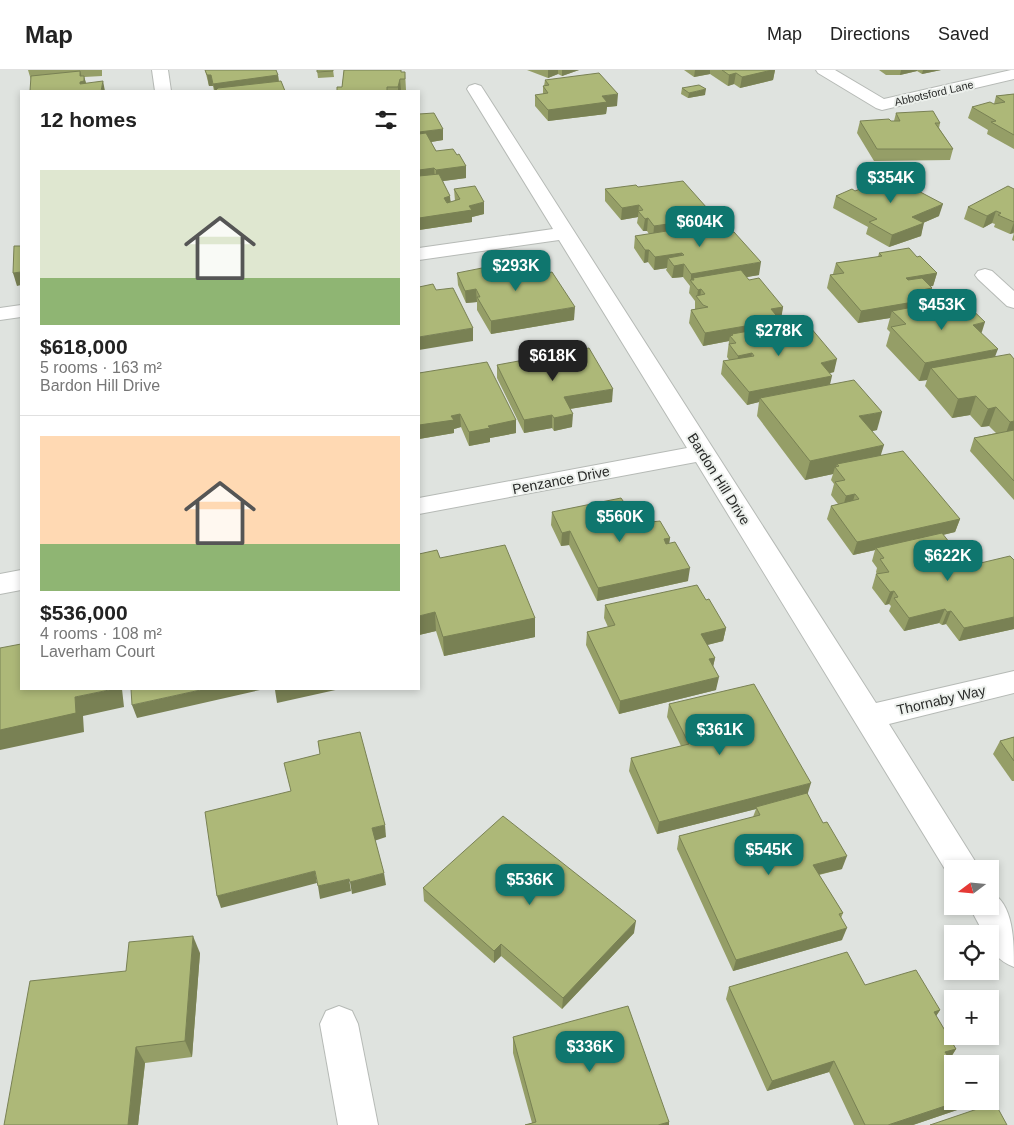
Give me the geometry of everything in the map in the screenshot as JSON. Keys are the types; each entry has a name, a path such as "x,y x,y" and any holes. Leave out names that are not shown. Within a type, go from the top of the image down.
{"street":[{"path":"160,70 163,90"},
{"name":"Abbotsford Lane","path":"824,70 882,105 1014,74"},
{"name":"Bardon Hill Drive","path":"475,89 957,860"},
{"path":"420,254 564,232"},
{"path":"985,275 1014,302"},
{"path":"0,314 20,311"},
{"name":"Penzance Drive","path":"420,506 703,453"},
{"path":"0,584 20,580"},
{"name":"Thornaby Way","path":"868,717 1014,682"},
{"path":"992,915 1014,951"},
{"path":"339,1024 358,1125"}],"building":[{"path":"205,70 276,70 278,75 213,84 211,75 207,75"},
{"path":"317,70 333,70 333,71 317,72"},
{"path":"344,70 401,70 401,72 405,72 405,79 400,79 398,87 387,87 387,90 337,90 337,87 342,87"},
{"path":"722,70 772,70 742,77 736,73 729,75"},
{"path":"80,71 80,76 84,76 84,81 80,82 80,84 103,81 101,90 30,90 31,76"},
{"path":"599,73 618,94 602,96 607,102 548,110 535,95 548,93 543,86 549,85 545,80"},
{"path":"281,81 285,90 216,90 218,88"},
{"path":"699,85 706,89 689,93 682,88"},
{"path":"1014,94 1014,135 991,122 996,121 972,107 990,102 994,104 1005,102 996,96"},
{"path":"933,111 940,123 935,123 953,149 877,149 860,121 889,119 891,121 900,121 896,113"},
{"path":"434,113 443,129 420,132 420,114"},
{"path":"426,133 436,151 453,149 457,155 459,154 466,166 420,170 420,134"},
{"path":"439,174 450,196 444,198 447,203 460,199 454,189 475,186 484,202 469,206 472,210 420,218 420,176"},
{"path":"890,176 943,204 912,217 924,223 892,235 869,222 877,219 836,196 852,189 855,191"},
{"path":"683,181 715,217 654,226 648,218 645,219 638,211 643,210 639,205 622,208 605,189 636,185 638,187"},
{"path":"1008,186 1014,189 1014,222 998,215 1001,213 996,211 987,216 968,207"},
{"path":"711,224 719,234 734,232 761,262 691,274 684,264 674,266 668,258 684,255 682,253 655,257 649,250 645,250 635,236"},
{"path":"14,246 20,246 20,272 13,273"},
{"path":"909,248 937,273 906,278 908,280 922,278 932,288 922,290 931,299 861,311 830,275 844,273 836,263 882,256 879,253"},
{"path":"502,264 507,273 544,267 548,273 552,272 575,307 491,321 477,297 480,297 476,289 465,291 457,273"},
{"path":"741,270 749,280 759,278 783,307 771,309 780,320 705,333 691,310 708,307 703,305 696,296 705,294 701,289 698,290 690,280"},
{"path":"433,284 436,290 453,288 473,328 420,337 420,287"},
{"path":"960,298 985,322 973,325 998,349 925,363 891,327 906,324 892,311"},
{"path":"805,321 837,359 821,363 832,376 749,392 723,361 754,356 752,353 738,356 729,344 736,343 730,336 732,334"},
{"path":"589,348 613,389 564,397 573,414 554,418 552,415 524,420 497,365"},
{"path":"1010,354 1014,359 1014,421 1010,422 996,407 988,409 976,396 958,399 931,368"},
{"path":"487,362 516,420 469,432 460,414 451,416 454,420 420,425 420,373"},
{"path":"854,380 882,412 859,416 884,445 810,461 760,398"},
{"path":"1014,430 1014,481 974,438"},
{"path":"903,451 960,519 857,542 831,506 859,499 855,494 846,496 835,482 845,480 835,467 839,466 837,464"},
{"path":"621,498 635,518 648,515 651,522 660,521 670,538 664,539 666,544 675,542 690,568 598,588 570,531 562,533 552,512"},
{"path":"942,533 968,566 1010,556 1014,560 1014,617 964,628 951,611 947,612 945,609 909,618 894,598 898,597 894,591 890,592 876,574 889,572 880,559 884,558 876,548"},
{"path":"505,545 535,618 443,637 435,612 420,616 420,554 437,550 440,558"},
{"path":"697,585 706,600 709,599 726,628 701,634 715,658 709,659 719,677 620,701 587,632 615,625 605,605"},
{"path":"20,644 20,690 109,690 75,697 76,713 0,730 0,648"},
{"path":"754,684 811,783 659,822 631,758 689,744 669,704"},
{"path":"131,690 200,690 132,705"},
{"path":"360,732 385,825 372,828 384,873 350,882 349,879 318,886 315,871 217,896 205,812 291,791 284,763 320,754 318,741"},
{"path":"1014,737 1014,761 1000,741"},
{"path":"807,793 823,823 827,822 847,856 813,865 843,913 839,914 847,928 736,960 679,836 760,815 756,807"},
{"path":"503,816 636,921 563,998 501,944 494,951 423,888"},
{"path":"193,936 185,1041 136,1047 128,1125 4,1125 30,981 126,971 129,942"},
{"path":"847,952 865,985 916,970 940,1010 934,1012 944,1029 944,1045 954,1045 956,1049 945,1052 947,1055 944,1055 944,1106 888,1125 865,1125 834,1061 772,1081 729,987"},
{"path":"628,1006 669,1122 658,1125 525,1125 536,1122 513,1037"},
{"path":"974,1110 999,1110 1007,1125 930,1125"}]}
